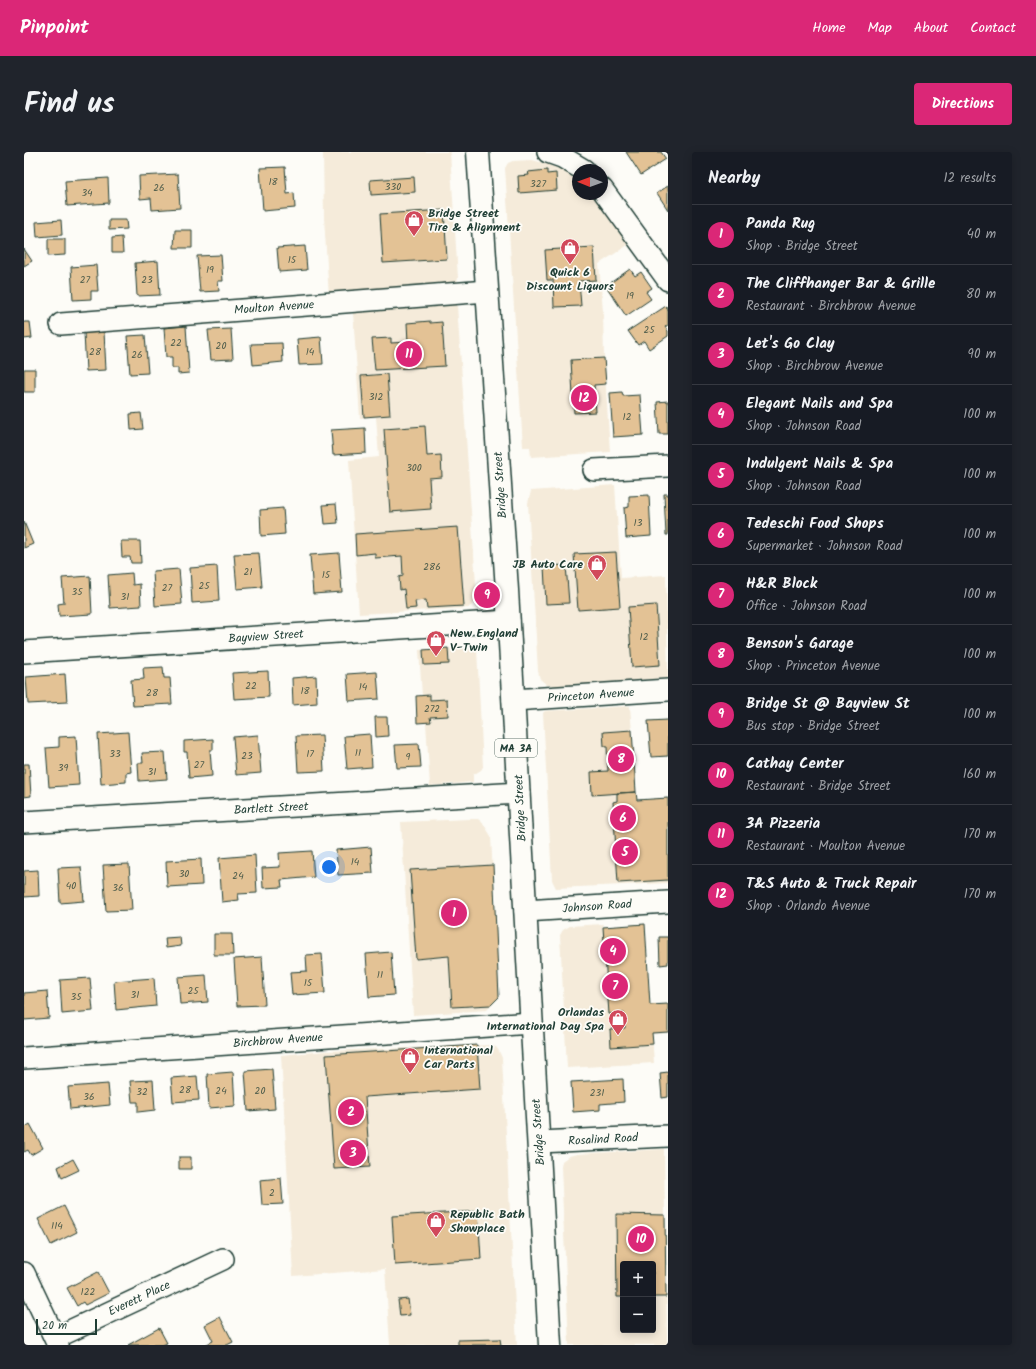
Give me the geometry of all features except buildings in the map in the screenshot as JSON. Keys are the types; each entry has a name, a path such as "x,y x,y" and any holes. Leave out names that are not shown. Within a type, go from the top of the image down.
{"main road":[{"name":"Bridge Street","path":"478,152 519,793 550,1345"}],"street":[{"path":"548,152 562,157 574,164"},
{"path":"608,197 668,280"},
{"name":"Moulton Avenue","path":"61,324 487,291"},
{"path":"594,470 668,466"},
{"name":"Bayview Street","path":"24,652 508,621"},
{"name":"Princeton Avenue","path":"513,700 668,690"},
{"name":"Bartlett Street","path":"24,822 519,793"},
{"name":"Johnson Road","path":"525,911 668,902"},
{"name":"Birchbrow Avenue","path":"24,1058 531,1023"},
{"name":"Rosalind Road","path":"538,1142 668,1136"},
{"name":"Everett Place","path":"56,1342 223,1259"},
{"path":"24,1273 56,1342"}],"shaded area":[{"path":"323,152 450,152 458,278 457,283 449,288 329,297 324,218"},
{"path":"532,160 559,167 572,173 572,200 601,200 631,243 599,264 603,311 604,358 610,452 531,457 530,447 523,447 505,168 508,163 513,161"},
{"path":"457,305 477,599 468,608 359,614 349,460 379,457 376,417 360,418 353,313"},
{"path":"615,485 621,578 666,575 668,678 558,686 547,685 540,679 538,671 528,503 531,491"},
{"path":"474,646 477,649 483,767 473,775 473,782 430,786 426,723 417,723 416,696 422,696 419,650"},
{"path":"630,706 637,800 668,798 668,883 556,888 552,880 543,713 545,711"},
{"path":"478,819 483,823 491,836 499,997 487,1010 413,1015 401,822"},
{"path":"603,924 603,927 645,924 650,1004 668,1004 668,1033 652,1034 654,1063 567,1068 560,935 563,930 570,926"},
{"path":"491,1045 496,1047 502,1058 517,1345 390,1345 385,1269 293,1276 281,1055 326,1051"},
{"path":"664,1149 667,1345 569,1345 561,1167 562,1161 569,1156 577,1154"}],"place":[{"name":"Bridge Street Tire & Alignment","path":"414,237"},
{"name":"Quick 6 Discount Liquors","path":"570,265"},
{"name":"3A Pizzeria","path":"409,354"},
{"name":"T&S Auto & Truck Repair","path":"584,398"},
{"name":"JB Auto Care","path":"597,581"},
{"name":"Bridge St @ Bayview St","path":"487,595"},
{"name":"New England V-Twin","path":"436,657"},
{"name":"Benson's Garage","path":"621,759"},
{"name":"Tedeschi Food Shops","path":"623,818"},
{"name":"Indulgent Nails & Spa","path":"625,852"},
{"name":"Panda Rug","path":"454,913"},
{"name":"Elegant Nails and Spa","path":"613,951"},
{"name":"H&R Block","path":"615,986"},
{"name":"Orlandas International Day Spa","path":"618,1036"},
{"name":"International Car Parts","path":"410,1074"},
{"name":"The Cliffhanger Bar & Grille","path":"351,1112"},
{"name":"Let's Go Clay","path":"353,1153"},
{"name":"Republic Bath Showplace","path":"436,1238"},
{"name":"Cathay Center","path":"641,1239"}]}
